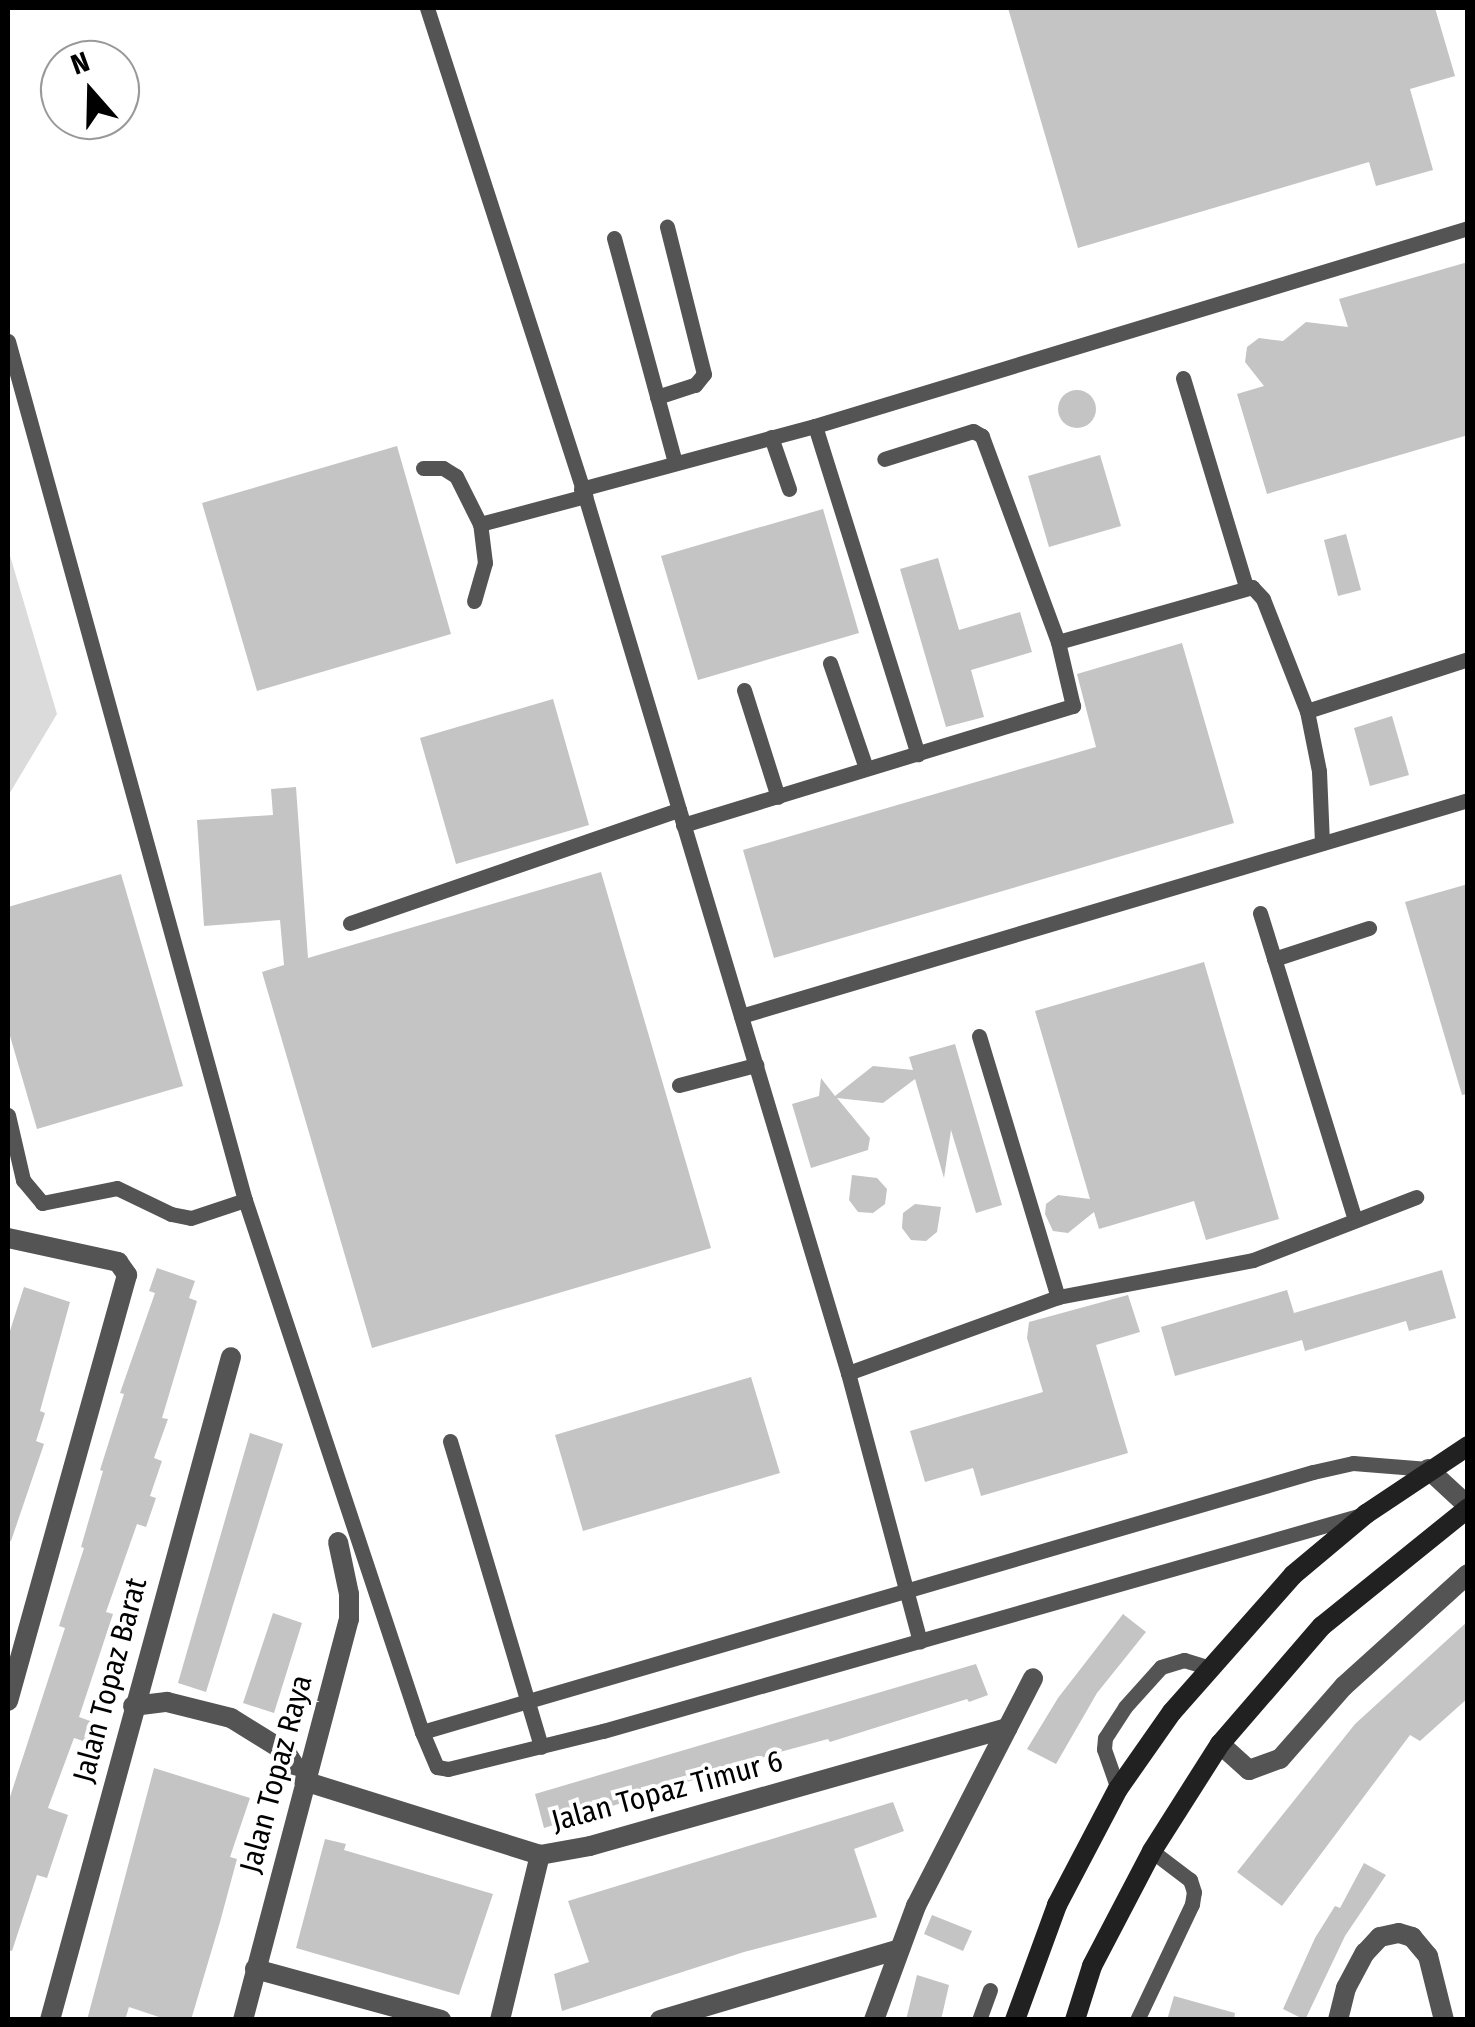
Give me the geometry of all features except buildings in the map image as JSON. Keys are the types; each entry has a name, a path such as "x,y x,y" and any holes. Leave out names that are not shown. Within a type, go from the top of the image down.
{"main road":[{"path":"1015,2020 1057,1904 1118,1789 1172,1712 1293,1575 1366,1514 1428,1469 1468,1446"},
{"path":"1075,2020 1092,1966 1152,1851 1220,1744 1322,1626 1468,1507"}],"street":[{"path":"8,1238 118,1262 127,1275 8,1701"},
{"name":"Jalan Topaz Barat","path":"50,2020 230,1357"},
{"path":"1428,1469 1468,1507"},
{"name":"Jalan Topaz Raya","path":"243,2020 349,1619 349,1594 338,1542"},
{"path":"1220,1744 1249,1770 1280,1758 1344,1686 1468,1574"},
{"path":"874,2020 916,1906 1032,1678"},
{"path":"134,1706 167,1702 231,1718 286,1752 304,1781"},
{"name":"Jalan Topaz Timur 6","path":"304,1781 540,1855 590,1846 1008,1728"},
{"path":"500,2020 540,1855"},
{"path":"1338,2020 1346,1988 1365,1954 1380,1937 1399,1933 1412,1937 1428,1956 1444,2020"},
{"path":"660,2020 900,1949"},
{"path":"255,1969 441,2020"}],"lane":[{"path":"427,8 583,493 742,1016 848,1372 920,1641"},
{"path":"657,396 695,385 704,374 667,228"},
{"path":"480,524 675,462 815,426 1468,228"},
{"path":"614,238 675,462"},
{"path":"8,341 245,1200 422,1732 441,1769 541,1747 1366,1514"},
{"path":"1183,378 1246,587"},
{"path":"815,426 918,754"},
{"path":"350,922 681,817 778,797 1070,709 1074,703 1058,642 980,434 973,431 884,459"},
{"path":"771,437 789,489"},
{"path":"423,468 443,468 456,476 480,524 485,563 474,601"},
{"path":"1058,642 1246,587 1258,590 1307,711 1320,771 1322,843"},
{"path":"1307,711 1468,659"},
{"path":"830,663 866,768"},
{"path":"744,690 778,797"},
{"path":"742,1016 1468,800"},
{"path":"1260,913 1355,1220"},
{"path":"1274,959 1370,928"},
{"path":"978,1036 1058,1297"},
{"path":"678,1086 756,1065"},
{"path":"8,1115 23,1180 42,1203 117,1188 171,1214 191,1218 245,1200"},
{"path":"848,1372 1058,1297 1253,1260 1416,1197"},
{"path":"450,1441 541,1747"},
{"path":"422,1732 1312,1472 1353,1463 1428,1469"},
{"path":"1118,1789 1104,1749 1105,1738 1126,1706 1161,1667 1184,1660 1210,1668"},
{"path":"1137,2020 1192,1904 1194,1892 1190,1880 1152,1851"},
{"path":"979,2020 990,1990"}],"shaded area":[{"path":"8,549 57,714 8,796"}]}
